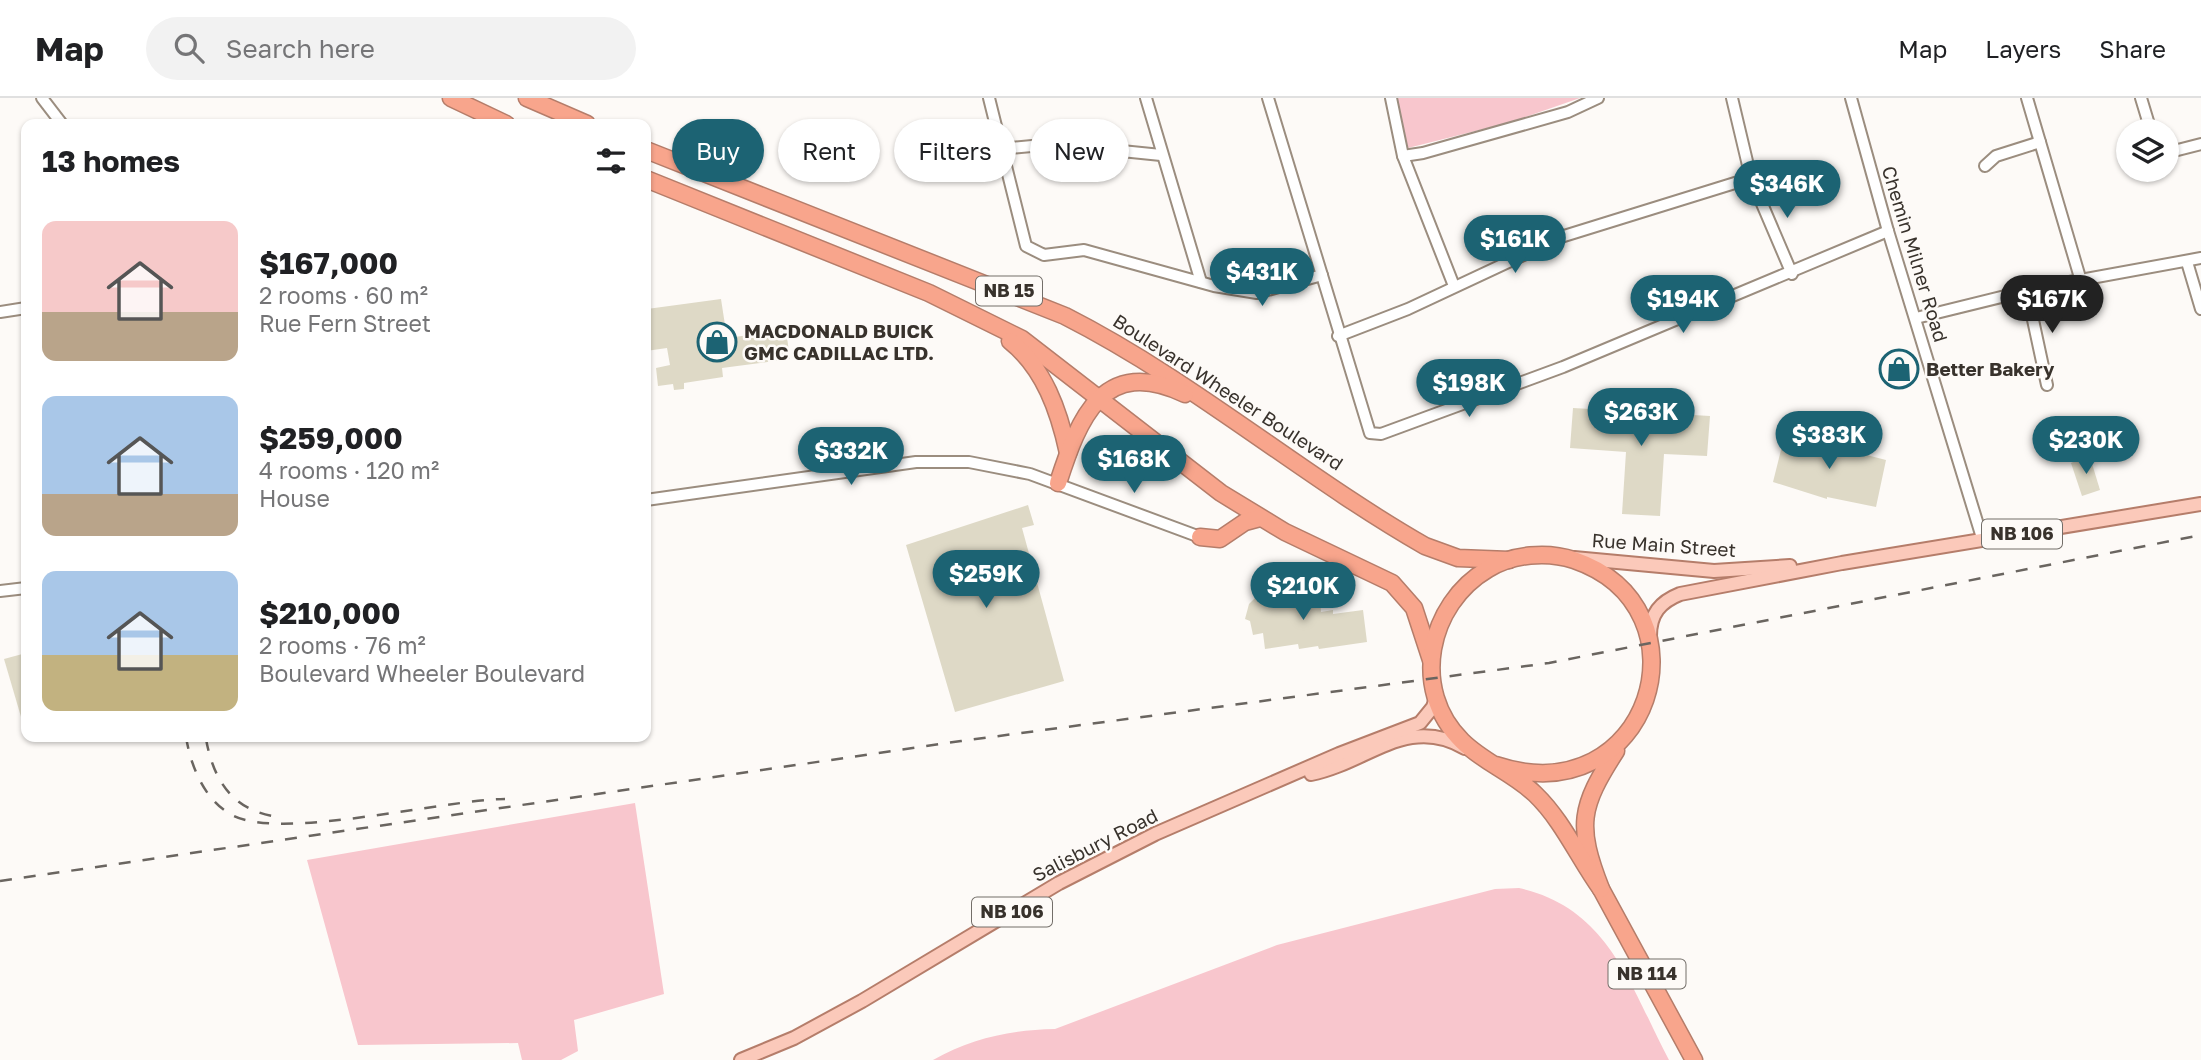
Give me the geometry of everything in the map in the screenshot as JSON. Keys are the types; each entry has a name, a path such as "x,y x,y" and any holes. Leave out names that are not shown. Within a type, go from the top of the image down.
{"highway":[{"path":"451,98 497,119"},
{"path":"466,98 500,119"},
{"path":"527,98 575,119"},
{"name":"Boulevard Wheeler Boulevard","path":"651,152 1065,316 1143,358 1431,549 1458,558 1508,560"},
{"name":"NB 15","path":"651,181 916,288 1022,339 1189,470 1260,518 1399,589 1414,608 1431,660"},
{"path":"971,313 1018,347 1033,365 1057,412 1068,453"},
{"path":"1058,483 1086,413 1098,397 1109,389 1133,383 1159,384 1231,416"},
{"path":"1200,537 1220,539 1245,522 1260,518"},
{"path":"1538,555 1567,558 1588,565 1622,590 1645,626 1651,646 1650,687 1637,720 1625,737 1608,753 1565,772 1542,775 1496,765 1479,756 1453,730 1436,698 1431,660 1439,623 1460,590 1482,572 1508,560 1538,555"},
{"name":"NB 114","path":"1601,888 1590,860 1583,818 1591,791 1625,737"},
{"name":"NB 114","path":"1496,765 1533,792 1548,808 1601,888 1693,1060"}],"main road":[{"name":"Rue Main Street","path":"1651,646 1653,615 1667,599 1842,563 2201,504"},
{"name":"Rue Main Street","path":"1567,558 1714,571 1842,563"},
{"name":"Salisbury Road","path":"741,1060 794,1038 862,1001 1084,870 1155,834 1290,778 1339,754 1420,723 1433,707 1436,698"},
{"name":"Salisbury Road","path":"1290,778 1322,772 1403,738 1418,735 1434,735 1453,740 1479,756"}],"street":[{"path":"42,98 58,119"},
{"path":"989,98 993,119"},
{"path":"1146,98 1201,282"},
{"path":"1268,98 1338,336 1370,433 1381,434 1563,367 1792,274 1888,231"},
{"path":"1391,98 1403,156 1454,286"},
{"path":"1403,156 1423,153 1567,112 1598,98"},
{"path":"1732,98 1751,178 1792,274"},
{"name":"Chemin Milner Road","path":"1851,98 1888,231 1983,541"},
{"path":"2027,98 2081,281"},
{"path":"2141,98 2147,119"},
{"path":"1985,166 1996,156 2040,142"},
{"path":"1016,147 1053,144 1161,155"},
{"path":"2179,150 2201,144"},
{"path":"1338,336 1408,309 1564,236 1751,178"},
{"path":"1008,182 1026,246 1044,255 1084,250 1201,282 1257,293 1322,275"},
{"path":"1916,318 2027,292 2201,258"},
{"path":"2187,262 2201,309"},
{"path":"2027,292 2047,386"},
{"path":"0,312 21,309"},
{"path":"651,499 926,461 992,465 1058,483 1200,537"},
{"path":"0,591 21,589"}],"shaded area":[{"path":"1397,98 1580,98 1511,122 1408,148"},
{"path":"635,803 664,994 574,1020 578,1051 561,1060 522,1060 518,1043 358,1045 307,860"},
{"path":"1519,888 1550,898 1575,913 1596,932 1628,978 1669,1060 933,1060 962,1046 992,1037 1055,1029 1277,945 1495,889"}],"building":[{"name":"MACDONALD BUICK GMC CADILLAC LTD.","path":"721,299 727,338 786,330 790,359 722,368 723,377 684,383 684,389 674,390 673,384 658,386 656,368 670,365 667,348 651,350 651,308"},
{"path":"1573,408 1710,416 1707,456 1664,454 1660,516 1622,514 1626,452 1570,448"},
{"path":"1785,434 1886,460 1876,507 1827,499 1773,482"},
{"path":"2086,456 2090,457 2100,490 2082,496 2071,463"},
{"path":"1028,505 1034,525 1022,528 1064,681 955,712 906,545"},
{"path":"1267,586 1274,595 1297,590 1320,596 1321,612 1333,610 1333,614 1363,610 1367,642 1319,649 1318,646 1299,649 1298,644 1265,649 1263,633 1253,635 1250,621 1245,619 1249,604"},
{"path":"21,654 21,717 4,659"}],"railway":[{"path":"0,881 961,741 1549,663 2201,535"},
{"path":"187,742 196,771 207,793 234,816 257,822 289,824 325,821 505,799"},
{"path":"207,742 219,779 226,790 246,806 273,816"}],"place":[{"name":"MACDONALD BUICK GMC CADILLAC LTD.","path":"717,342"},
{"name":"Better Bakery","path":"1899,369"}]}
